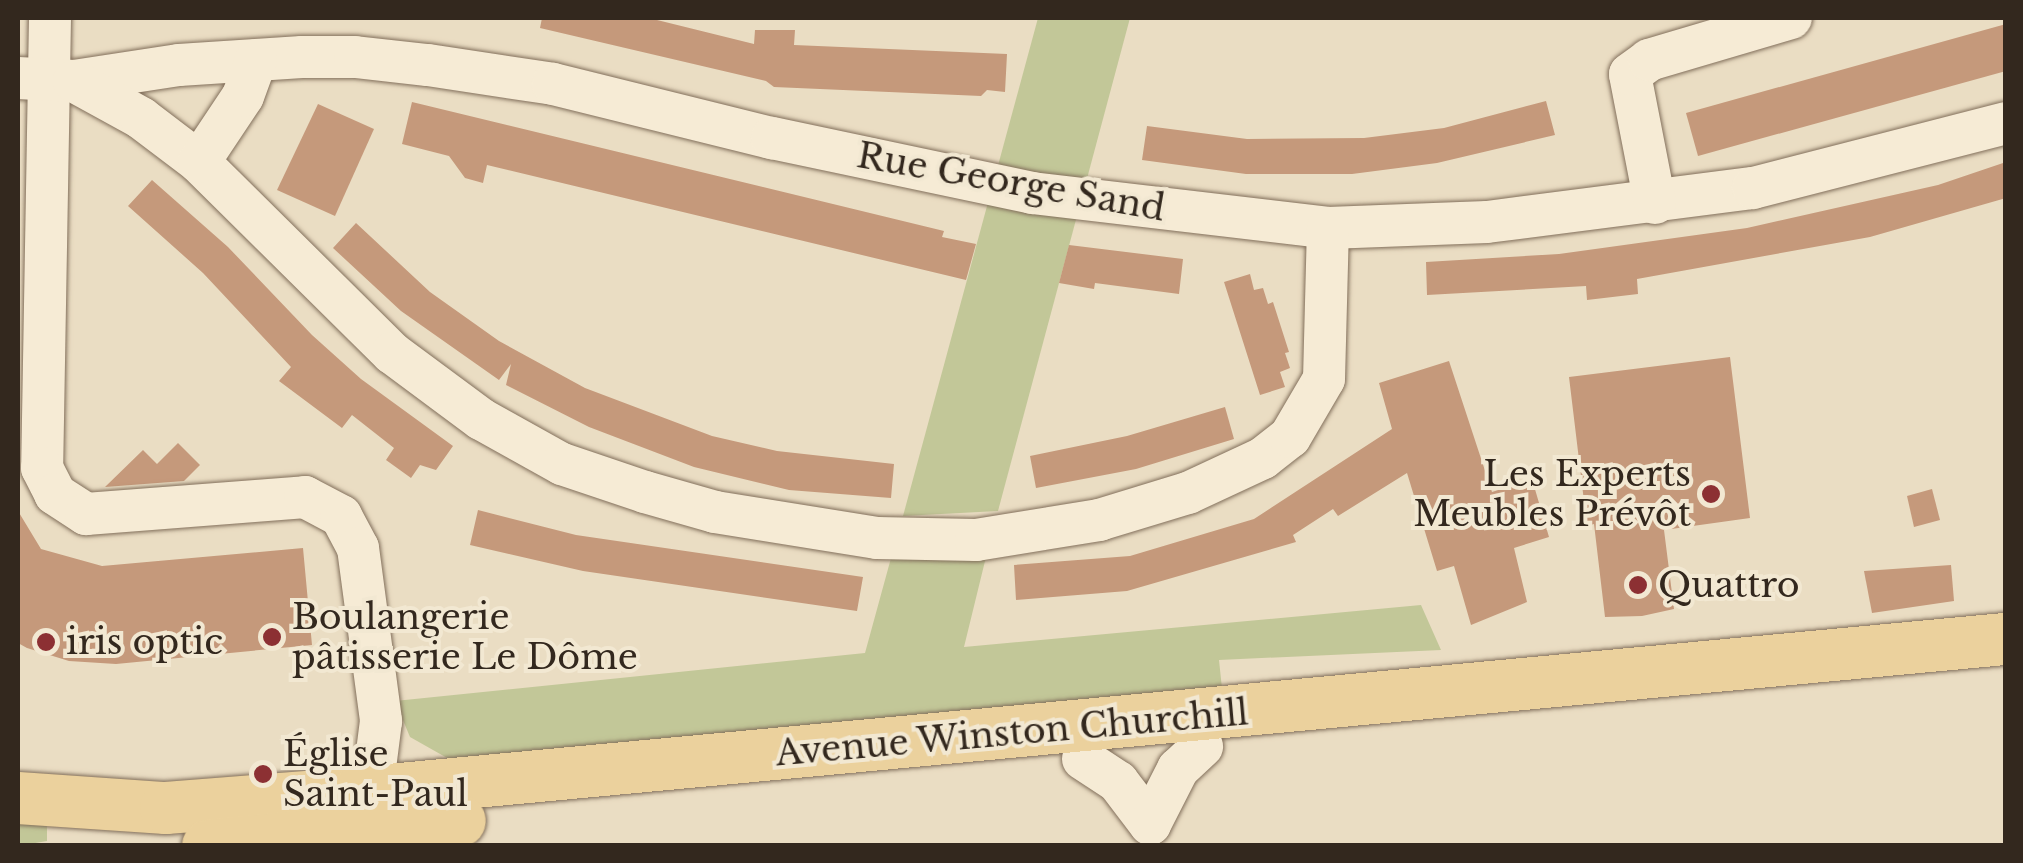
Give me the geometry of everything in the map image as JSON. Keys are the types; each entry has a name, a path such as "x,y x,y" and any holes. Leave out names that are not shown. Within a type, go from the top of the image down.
{"main road":[{"name":"Avenue Winston Churchill","path":"18,798 166,808 357,793 2006,639"},
{"name":"Avenue Winston Churchill","path":"208,846 2006,672"}],"street":[{"path":"50,18 42,468 54,494 86,514 291,498 332,508 348,525 358,548 381,721 374,776 357,793"},
{"path":"1656,202 1630,74 1649,60 1791,18"},
{"name":"Rue George Sand","path":"48,80 256,60 355,57 552,84 772,138 1032,192 1328,228 1487,222 1753,188 2006,123"},
{"path":"198,162 244,96 256,60"},
{"path":"48,80 142,118 198,162 392,353 482,420 562,464 644,492 715,512 877,538 976,540 1099,520 1188,493 1263,458 1290,437 1324,379 1328,228"},
{"path":"381,721 415,759 456,785"},
{"path":"1151,835 1178,768 1202,747"},
{"path":"1083,759 1118,782 1151,835"}],"green space":[{"path":"1038,18 1130,18 998,511 903,516"},
{"path":"986,557 964,647 1421,605 1441,650 1219,660 1223,698 456,763 410,737 395,701 865,653 891,558"},
{"path":"18,818 47,821 47,841 18,846"}],"building":[{"path":"542,18 649,18 754,44 755,30 795,30 794,45 1007,54 1005,92 987,90 981,96 774,87 766,81 540,28"},
{"path":"2006,24 2006,71 1698,156 1686,113"},
{"path":"1546,101 1555,135 1437,163 1352,174 1246,174 1142,160 1147,126 1247,139 1364,138 1444,128"},
{"path":"412,102 944,231 942,237 976,244 966,280 487,165 483,183 465,178 449,156 402,144"},
{"path":"318,104 374,129 335,216 277,190"},
{"path":"2006,162 2006,198 1870,237 1637,279 1638,294 1587,300 1586,286 1427,295 1426,262 1559,254 1747,228 1938,185"},
{"path":"152,180 228,247 312,335 361,379 453,446 436,470 420,465 411,478 386,460 394,448 352,415 342,428 279,381 291,367 203,273 128,206"},
{"path":"356,223 430,292 499,341 585,388 712,436 777,451 894,464 891,498 789,490 694,467 589,427 506,385 511,364 499,380 401,311 333,248"},
{"path":"1069,245 1183,259 1179,294 1095,283 1094,289 1059,283"},
{"path":"1250,274 1254,290 1263,288 1268,304 1273,302 1289,352 1285,353 1290,368 1280,372 1285,387 1260,395 1224,282"},
{"path":"1730,357 1750,518 1664,530 1674,609 1642,616 1605,617 1594,524 1587,526 1569,377"},
{"path":"1449,361 1492,492 1532,479 1549,537 1514,548 1527,602 1471,625 1454,566 1437,571 1407,473 1338,516 1333,509 1293,535 1296,542 1127,591 1016,600 1014,565 1130,556 1254,519 1392,429 1379,383"},
{"path":"1225,407 1234,439 1136,469 1036,488 1030,456 1127,436"},
{"path":"178,443 200,465 184,481 105,487 143,450 157,464"},
{"path":"1932,489 1940,520 1914,527 1907,496"},
{"path":"478,510 576,535 863,577 857,611 583,571 470,545"},
{"path":"18,511 41,549 102,566 303,548 312,645 116,664 69,661 27,648 18,643"},
{"path":"1951,565 1954,601 1872,613 1864,571"}],"place":[{"name":"Les Experts Meubles Prévôt","path":"1711,494"},
{"name":"Quattro","path":"1638,585"},
{"name":"Boulangerie pâtisserie Le Dôme","path":"272,637"},
{"name":"iris optic","path":"46,642"},
{"name":"Église Saint-Paul","path":"263,774"}]}
